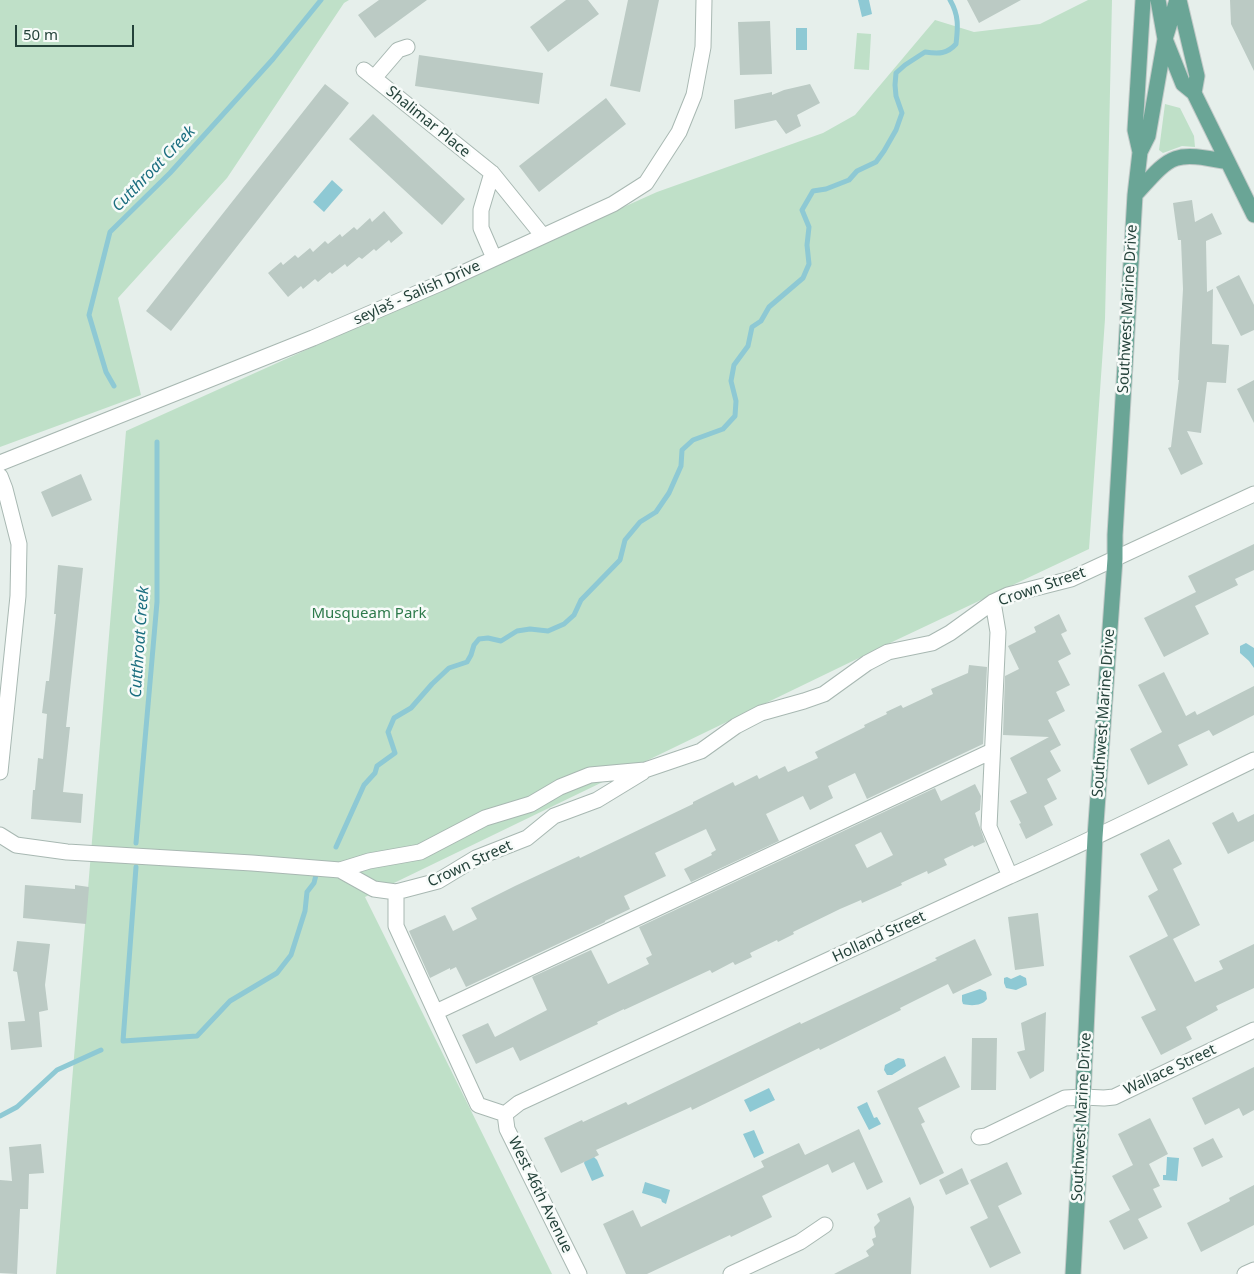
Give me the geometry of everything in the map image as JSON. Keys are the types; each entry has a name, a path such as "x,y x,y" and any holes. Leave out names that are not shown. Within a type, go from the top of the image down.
{"main road":[{"name":"Southwest Marine Drive","path":"1073,1274 1095,837 1115,559 1135,195 1140,152 1135,130 1142,0"},
{"path":"1158,0 1165,39 1183,84 1194,93 1254,214"},
{"name":"Southwest Marine Drive","path":"1140,152 1148,136 1165,39 1178,0"},
{"path":"1178,0 1196,76 1194,93"},
{"path":"1135,195 1160,167 1177,157 1198,156 1228,162"}],"street":[{"name":"seyləš - Salish Drive","path":"0,464 313,338 441,284 613,204 646,183 679,132 694,95 703,47 704,0"},
{"name":"Shalimar Place","path":"407,47 398,50 369,74 492,173 542,236"},
{"path":"492,173 481,210 481,228 494,258"},
{"path":"0,476 5,489 18,544 18,596 0,772"},
{"name":"Crown Street","path":"340,870 374,889 396,892 438,881 476,858 526,838 554,816 597,800 646,770 701,751 736,726 761,713 824,694 867,663 888,652 932,643 950,633 993,602 1008,595 1071,579 1254,494"},
{"path":"993,602 998,632 989,827 1010,876"},
{"path":"436,1012 992,751"},
{"name":"Holland Street","path":"505,1114 519,1103 1010,876 1067,852 1254,760"},
{"name":"Crown Street","path":"0,835 16,845 67,852 340,870 369,861 420,852 485,818 532,804 560,788 590,775 646,770"},
{"path":"396,892 396,926 478,1105 505,1114"},
{"name":"Wallace Street","path":"979,1137 986,1136 1066,1098 1083,1096 1114,1097 1254,1030"},
{"name":"West 46th Avenue","path":"505,1114 507,1129 579,1274"},
{"path":"731,1274 800,1242 825,1225"},
{"path":"1245,1274 1254,1270"}],"green space":[{"path":"0,0 349,0 344,3 227,178 118,298 141,395 0,447"},
{"name":"Musqueam Park","path":"1088,0 1112,0 1105,319 1089,549 365,897 552,1274 56,1274 126,431 657,192 823,133 855,115 935,20 974,32 1040,24"},
{"path":"857,33 871,34 869,70 854,69"},
{"path":"1165,104 1180,108 1194,136 1195,147 1182,146 1163,153 1159,150"}],"water":[{"path":"858,0 869,0 872,14 862,17"},
{"path":"796,28 807,28 807,50 796,50"},
{"path":"332,180 343,190 324,212 313,202"},
{"path":"1246,643 1254,648 1254,668 1240,653 1240,646"},
{"path":"1020,975 1026,978 1027,985 1016,990 1006,988 1004,978 1011,979"},
{"path":"980,989 986,992 987,999 985,1001 976,1005 963,1004 962,995"},
{"path":"898,1058 904,1059 906,1066 892,1075 887,1075 884,1070 885,1065"},
{"path":"769,1088 775,1100 750,1112 744,1100"},
{"path":"867,1102 874,1118 877,1117 881,1124 869,1130 857,1107"},
{"path":"754,1130 764,1153 754,1158 743,1134"},
{"path":"593,1156 597,1160 604,1176 592,1181 584,1163 585,1160"},
{"path":"1167,1157 1179,1158 1177,1181 1163,1180 1163,1175 1166,1175"},
{"path":"645,1182 670,1190 666,1204 661,1199 642,1193"}],"building":[{"path":"379,0 427,0 375,38 358,15"},
{"path":"566,0 588,0 599,14 548,52 530,27"},
{"path":"628,0 659,0 640,92 610,86"},
{"path":"967,0 1021,0 979,23"},
{"path":"1230,0 1254,0 1254,71 1231,24"},
{"path":"770,21 772,74 740,75 738,22"},
{"path":"419,55 543,73 539,104 415,86"},
{"path":"325,84 349,103 171,331 146,311"},
{"path":"810,84 820,103 797,115 801,126 786,134 776,120 735,129 734,100 772,92 772,95"},
{"path":"606,98 626,124 539,192 519,166"},
{"path":"373,114 465,199 442,225 349,139"},
{"path":"1192,200 1195,222 1212,213 1222,234 1206,241 1207,292 1213,289 1212,344 1229,345 1226,383 1207,382 1201,433 1187,431 1203,464 1181,475 1168,448 1171,447 1179,380 1183,289 1181,240 1178,240 1173,203"},
{"path":"384,211 403,233 391,243 389,240 376,251 374,249 362,259 359,257 347,267 345,264 332,274 330,272 318,282 315,279 303,289 301,286 288,297 268,273 281,262 283,265 295,255 298,258 310,248 313,252 325,241 328,244 340,234 342,237 354,227 357,230 370,218 372,222"},
{"path":"1239,275 1254,305 1254,330 1241,336 1216,287"},
{"path":"1254,380 1254,423 1237,389"},
{"path":"81,474 92,500 52,517 41,492"},
{"path":"1254,544 1254,570 1235,579 1238,585 1195,606 1209,634 1164,657 1144,618 1196,592 1188,576"},
{"path":"58,565 83,568 66,727 70,727 63,792 83,794 81,823 31,819 38,758 43,759 47,714 42,713 46,681 49,681 56,614 54,614"},
{"path":"1059,614 1067,631 1061,634 1071,654 1058,661 1070,685 1056,692 1065,711 1048,720 1061,745 1050,751 1061,771 1047,779 1057,799 1044,806 1053,825 1026,839 1019,824 1021,823 1010,801 1027,793 1010,758 1049,737 1003,735 1005,676 1019,669 1008,646 1036,632 1034,627"},
{"path":"969,665 987,667 983,744 867,799 855,773 828,786 833,798 810,810 803,796 766,814 779,841 691,882 684,869 712,855 711,853 716,850 706,829 655,853 666,876 624,896 630,909 466,987 456,967 430,978 409,931 445,915 453,931 477,919 471,908 693,804 693,802 733,782 735,786 757,775 759,779 785,766 788,772 818,758 815,752 865,727 864,725 887,714 886,712 901,705 903,708 933,694 931,689 968,673"},
{"path":"1164,672 1186,716 1195,711 1197,715 1254,686 1254,715 1213,736 1209,730 1178,745 1188,765 1148,785 1130,749 1162,732 1138,685"},
{"path":"975,784 981,796 980,810 975,813 985,842 974,847 973,845 944,859 947,865 928,874 927,871 901,883 902,885 862,903 861,900 840,909 793,932 794,934 778,942 777,940 750,953 752,957 735,965 733,962 712,973 710,970 624,1009 597,1022 598,1024 520,1061 513,1047 476,1064 462,1035 488,1023 495,1037 547,1010 532,977 591,950 608,984 649,964 646,958 652,955 639,927 935,788 941,801","holes":["881,832 893,855 867,868 855,845"]},
{"path":"1233,812 1238,822 1254,814 1254,841 1228,854 1212,823"},
{"path":"1169,839 1182,864 1173,869 1200,925 1173,939 1195,982 1223,969 1219,961 1254,944 1254,988 1216,1006 1218,1010 1186,1027 1192,1039 1161,1055 1141,1017 1156,1010 1129,956 1168,936 1148,896 1158,890 1140,854"},
{"path":"25,885 75,889 75,885 89,887 86,924 23,918"},
{"path":"1038,913 1044,966 1015,970 1008,917"},
{"path":"975,939 992,975 953,994 948,984 900,1008 901,1010 820,1050 819,1048 692,1110 691,1107 596,1150 599,1155 561,1173 544,1138 626,1102 628,1105 800,1022 801,1024 937,960 935,958"},
{"path":"17,941 50,944 45,985 48,1010 39,1012 42,1047 11,1050 8,1022 25,1021 17,972 13,971"},
{"path":"1046,1012 1044,1071 1030,1079 1017,1052 1025,1050 1021,1023"},
{"path":"972,1038 997,1038 996,1090 971,1090"},
{"path":"945,1056 960,1087 918,1108 925,1122 921,1124 944,1173 920,1185 877,1091"},
{"path":"1254,1067 1254,1110 1243,1116 1239,1108 1205,1125 1192,1098"},
{"path":"1150,1118 1168,1154 1149,1164 1160,1186 1153,1189 1162,1207 1138,1219 1148,1238 1124,1250 1109,1221 1130,1210 1112,1176 1133,1165 1118,1134"},
{"path":"859,1129 883,1182 867,1190 854,1162 832,1173 828,1164 762,1196 772,1217 647,1274 626,1274 603,1224 633,1210 641,1227 764,1167 761,1161 799,1143 805,1155"},
{"path":"1213,1138 1223,1157 1202,1167 1193,1148"},
{"path":"41,1144 44,1173 29,1174 28,1209 20,1209 17,1274 0,1273 0,1180 12,1181 9,1147"},
{"path":"1007,1162 1022,1194 998,1206 1021,1253 990,1268 970,1227 988,1218 970,1180"},
{"path":"962,1168 969,1184 946,1195 939,1180"},
{"path":"1254,1185 1254,1225 1201,1252 1187,1223 1230,1201 1229,1198"},
{"path":"910,1197 914,1207 911,1274 834,1274 869,1256 866,1251 874,1245 872,1239 876,1237 874,1227 880,1221 877,1214"}],"waterway":[{"name":"Cutthroat Creek","path":"114,386 106,372 89,315 110,232 170,173 273,59 321,0"},
{"path":"336,847 364,785 375,773 377,766 395,753 388,732 394,718 411,708 449,668 467,662 474,645 479,639 488,638 501,641 517,631 530,629 548,631 564,624 574,615 581,600 620,560 625,540 640,522 656,512 669,493 681,466 682,450 693,440 723,429 735,416 736,401 731,381 734,365 748,346 752,327 761,321 769,307 803,278 809,264 807,245 809,227 802,210 813,191 826,189 849,180 857,171 876,162 884,151 896,130 902,113 896,96 896,73 925,52 942,53 956,44 957,21 950,0"},
{"name":"Cutthroat Creek","path":"136,843 157,602 157,442"},
{"path":"136,867 123,1041 197,1036 230,1001 277,973 291,955 305,911 307,892 314,883 316,875"},
{"path":"0,1116 17,1107 57,1070 101,1050"}]}
